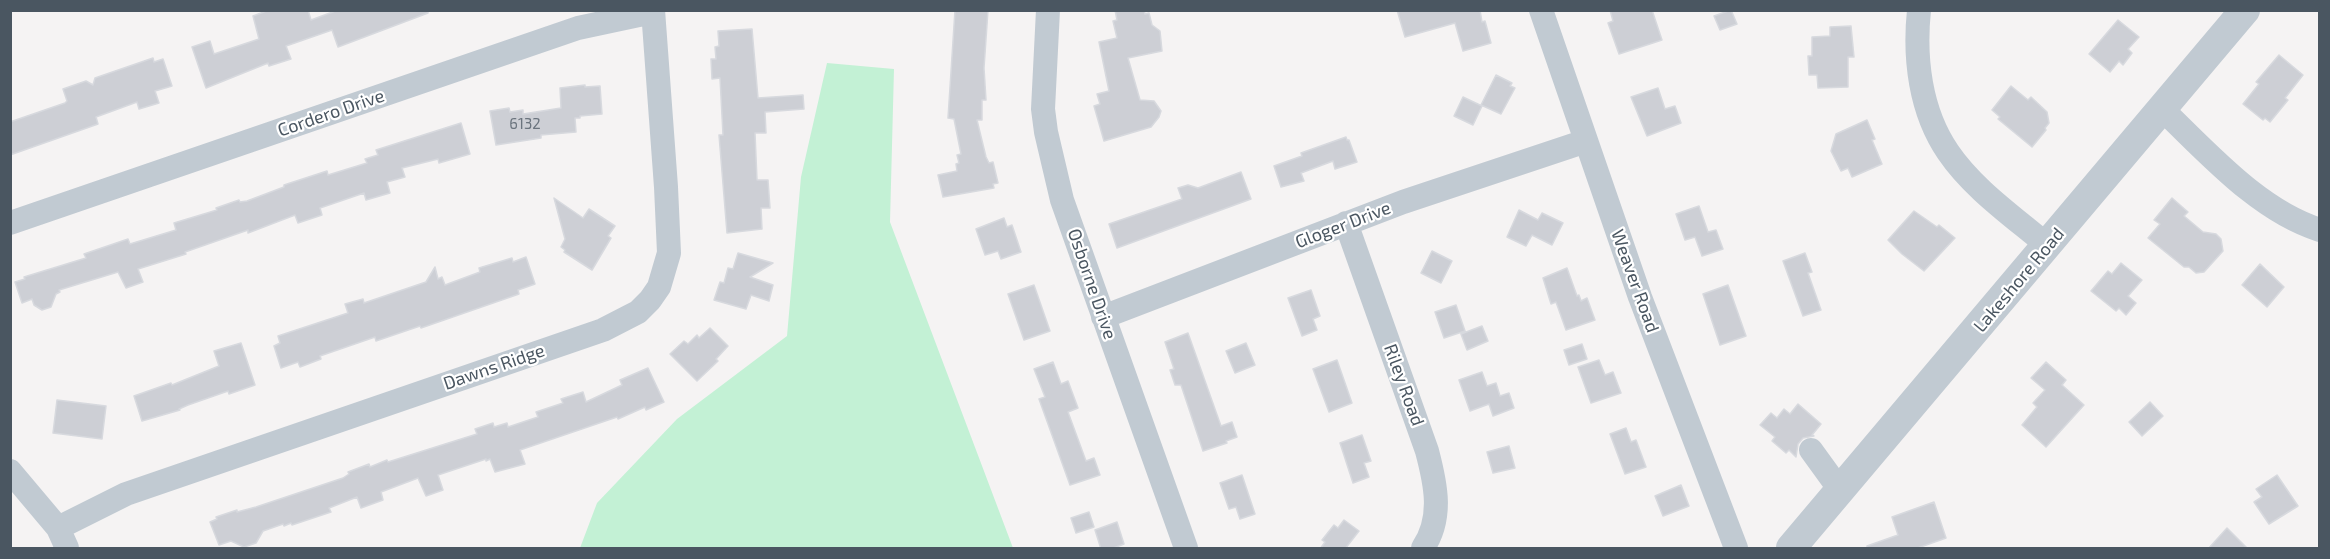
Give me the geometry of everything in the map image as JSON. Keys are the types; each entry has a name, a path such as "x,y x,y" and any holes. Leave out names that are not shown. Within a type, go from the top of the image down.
{"street":[{"name":"Osborne Drive","path":"1048,10 1043,109 1062,200 1186,549"},
{"name":"Weaver Road","path":"1541,10 1640,297 1736,549"},
{"path":"1919,10 1916,37 1918,65 1928,112 1947,151 1973,182 2048,246"},
{"name":"Lakeshore Road","path":"1791,549 2246,10"},
{"name":"Cordero Drive","path":"10,223 579,28 653,11"},
{"name":"Dawns Ridge","path":"62,538 126,494 603,330 638,312 659,287 669,253 653,11"},
{"path":"2163,110 2241,184 2300,224 2319,230"},
{"name":"Gloger Drive","path":"1103,317 1403,202 1586,141"},
{"name":"Riley Road","path":"1346,223 1436,482 1436,521 1423,549"},
{"path":"1810,450 1840,490"},
{"path":"10,471 62,538"}],"green space":[{"path":"827,63 894,69 890,222 1013,548 580,548 597,503 677,419 787,336 801,177"}],"building":[{"path":"269,10 308,10 311,20 338,10 428,10 428,13 338,47 332,30 286,46 291,59 269,66 268,63 206,88 192,47 210,41 214,54 259,39 253,16"},
{"path":"955,10 988,10 984,68 986,100 982,100 982,120 977,120 986,157 989,163 993,162 998,183 993,184 994,188 943,197 938,175 957,171 956,164 959,163 957,155 961,154 954,119 948,118"},
{"path":"1115,10 1144,10 1145,14 1149,13 1152,25 1160,31 1162,51 1128,58 1140,100 1154,101 1161,111 1151,127 1104,141 1094,106 1100,104 1097,94 1109,91 1099,42 1117,38 1113,21 1117,20"},
{"path":"1397,10 1480,10 1482,22 1485,21 1491,43 1463,51 1455,23 1405,37"},
{"path":"1610,10 1652,10 1662,40 1619,54 1608,23 1613,21"},
{"path":"1731,10 1737,24 1720,30 1714,16"},
{"path":"2118,20 2139,37 2128,49 2132,53 2123,65 2119,61 2110,72 2089,54"},
{"path":"1851,26 1854,57 1848,57 1848,87 1818,88 1817,75 1809,75 1808,56 1812,56 1812,37 1830,36 1830,27"},
{"path":"752,29 758,98 803,95 804,109 765,112 766,133 755,133 757,180 768,180 770,208 761,208 762,229 727,233 719,135 723,135 720,78 712,79 711,59 716,59 715,47 719,46 718,31"},
{"path":"2279,55 2303,75 2285,98 2288,100 2270,122 2265,118 2263,120 2243,104 2259,84 2256,82"},
{"path":"153,58 154,62 163,59 172,86 155,91 159,103 139,109 137,102 96,117 98,124 10,155 10,122 65,103 67,101 63,89 86,81 93,85 95,78"},
{"path":"1496,75 1512,83 1510,86 1515,88 1501,114 1481,105"},
{"path":"585,85 585,87 600,86 602,114 575,118 576,132 541,135 541,138 496,145 490,111 509,108 510,112 523,110 523,114 561,108 560,88"},
{"path":"2011,86 2028,100 2031,97 2047,112 2049,123 2046,130 2032,147 1998,119 2000,117 1992,110"},
{"path":"1658,88 1665,109 1675,106 1681,123 1647,136 1631,97"},
{"path":"1463,97 1482,106 1473,125 1454,116"},
{"path":"1867,120 1882,164 1852,177 1848,168 1841,171 1831,151 1836,134"},
{"path":"461,123 470,154 439,163 438,159 402,168 405,177 387,182 390,193 366,200 364,193 320,208 322,215 298,223 295,215 248,233 248,230 185,252 186,254 138,269 143,282 126,288 118,272 59,290 51,307 42,310 34,305 32,299 22,303 15,282 25,279 24,277 86,258 84,254 128,239 130,244 176,230 174,223 217,210 216,208 239,200 240,202 247,201 284,187 284,185 327,171 328,175 367,163 365,159 378,155 376,150"},
{"path":"1346,137 1357,162 1335,169 1333,161 1301,173 1304,181 1281,187 1274,166 1302,156 1301,153"},
{"path":"1241,172 1251,199 1117,248 1109,224 1182,199 1178,188 1188,185 1198,188"},
{"path":"554,198 583,218 589,209 615,226 608,236 611,238 592,270 564,252 565,250 561,247 565,239"},
{"path":"2172,198 2188,212 2184,216 2203,232 2216,234 2221,239 2223,251 2204,272 2196,273 2189,267 2184,267 2148,238 2160,224 2154,220"},
{"path":"1699,206 1708,232 1716,230 1723,249 1702,256 1695,237 1685,240 1676,214"},
{"path":"1519,210 1538,220 1542,213 1563,223 1552,245 1532,235 1526,246 1507,237"},
{"path":"1914,211 1937,227 1939,225 1955,238 1924,271 1888,240"},
{"path":"1004,218 1007,227 1012,225 1021,252 1001,259 998,251 985,255 976,229"},
{"path":"1432,251 1452,261 1441,283 1421,273"},
{"path":"738,253 773,263 750,277 773,285 769,301 751,295 746,309 714,300 720,282 724,283 728,268 733,269"},
{"path":"1805,253 1812,272 1808,273 1821,310 1803,316 1783,261"},
{"path":"526,257 535,284 518,290 519,294 421,328 420,326 376,341 375,337 320,356 321,359 300,367 298,362 281,368 274,346 280,343 278,336 348,313 345,304 363,299 364,303 426,282 435,267 438,279 442,277 445,285 480,272 479,268 512,258 513,262"},
{"path":"2121,263 2142,280 2128,296 2136,303 2126,315 2119,308 2116,311 2091,291 2108,271 2112,274"},
{"path":"2260,264 2284,287 2267,307 2242,285"},
{"path":"1567,268 1577,296 1579,295 1581,301 1587,298 1595,320 1566,330 1556,302 1551,304 1543,278"},
{"path":"1034,285 1050,331 1024,340 1008,294"},
{"path":"1728,285 1746,336 1720,345 1703,294"},
{"path":"1311,290 1320,316 1313,319 1317,330 1302,336 1288,298"},
{"path":"1456,305 1465,331 1444,338 1435,312"},
{"path":"1482,326 1488,341 1467,350 1461,334"},
{"path":"710,328 728,346 716,359 718,361 697,381 670,354 684,341 688,344 697,335 699,338"},
{"path":"1188,333 1221,426 1232,422 1237,437 1203,451 1181,385 1175,385 1170,370 1174,369 1165,342"},
{"path":"241,343 255,385 229,394 228,391 180,410 142,421 134,396 171,383 172,385 219,366 214,351"},
{"path":"1246,343 1255,365 1235,373 1226,351"},
{"path":"1582,344 1587,359 1569,365 1564,350"},
{"path":"1337,360 1352,403 1329,412 1313,369"},
{"path":"1599,360 1605,375 1613,372 1621,393 1591,403 1578,367"},
{"path":"1053,362 1061,384 1068,381 1078,408 1068,412 1086,461 1094,458 1100,475 1070,485 1039,399 1045,397 1034,369"},
{"path":"2046,362 2066,380 2062,385 2084,405 2046,447 2022,425 2037,407 2033,403 2045,390 2031,378"},
{"path":"648,368 664,402 646,410 645,407 618,419 617,417 520,450 525,464 495,472 490,459 486,461 486,459 438,475 443,490 426,496 418,478 381,492 383,500 361,508 357,497 329,508 331,512 292,525 291,523 284,526 283,524 263,531 256,543 244,547 231,541 219,545 210,522 217,519 216,517 237,510 237,512 256,507 343,478 349,474 348,472 369,464 370,467 387,460 388,462 477,434 475,429 493,423 494,427 507,423 508,427 538,417 536,412 563,403 561,399 583,392 586,402 622,385 620,380"},
{"path":"1482,372 1487,386 1496,383 1500,396 1509,393 1514,408 1493,416 1489,404 1470,411 1459,380"},
{"path":"57,400 106,406 102,439 53,433"},
{"path":"2150,402 2163,416 2142,436 2129,422"},
{"path":"1798,404 1821,424 1812,435 1814,436 1803,438 1798,444 1796,457 1789,450 1786,453 1772,441 1775,437 1760,425 1771,413 1777,418 1784,409 1790,414"},
{"path":"1626,428 1631,442 1636,440 1646,467 1625,474 1610,434"},
{"path":"1362,435 1371,461 1364,463 1369,477 1353,483 1340,443"},
{"path":"1509,446 1515,468 1493,473 1487,452"},
{"path":"1242,475 1255,514 1240,519 1236,507 1229,509 1220,483"},
{"path":"2277,475 2298,506 2269,524 2254,502 2262,497 2256,489"},
{"path":"1681,485 1689,506 1663,516 1655,496"},
{"path":"1934,502 1946,538 1915,549 1867,549 1867,546 1898,535 1892,517"},
{"path":"1089,512 1094,527 1076,533 1071,518"},
{"path":"1344,520 1359,531 1345,549 1320,549 1325,542 1322,540 1334,525 1338,528"},
{"path":"1117,522 1124,544 1111,549 1101,549 1095,530"},
{"path":"2227,528 2248,549 2208,549"}]}
